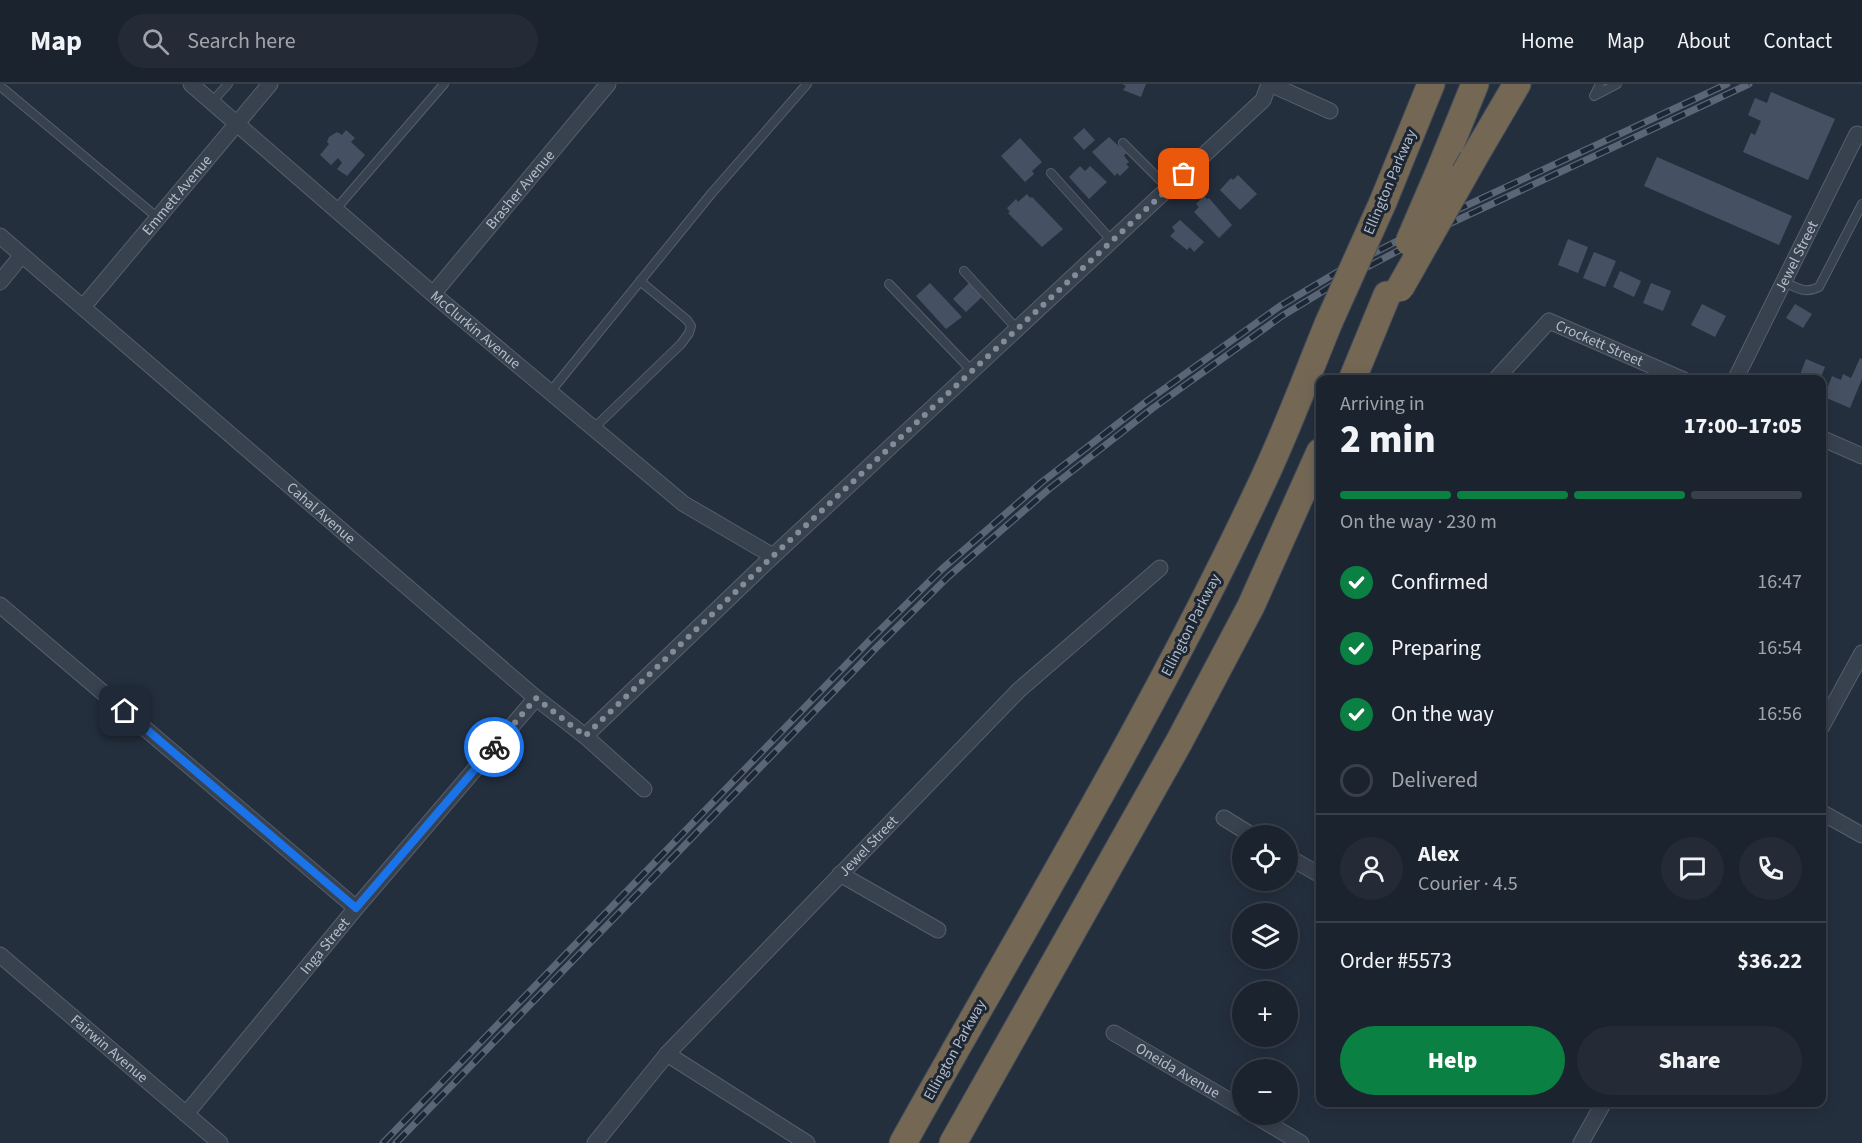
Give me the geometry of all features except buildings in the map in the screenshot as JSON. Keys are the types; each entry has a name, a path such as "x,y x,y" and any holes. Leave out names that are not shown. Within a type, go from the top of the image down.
{"highway":[{"name":"Ellington Parkway","path":"903,1143 991,986 1053,882 1195,621 1261,487 1431,84"},
{"path":"1393,292 1475,84"},
{"path":"1354,375 1393,292 1517,84"},
{"path":"953,1143 1185,732 1251,606 1316,461"}],"street":[{"name":"McClurkin Avenue","path":"192,84 433,294 684,504 773,556"},
{"name":"Emmett Avenue","path":"83,307 270,84"},
{"name":"Brasher Avenue","path":"433,294 608,84"},
{"path":"585,736 773,556 1263,100 1269,84 1330,111"},
{"name":"Jewel Street","path":"1738,375 1860,135"},
{"name":"Cahal Avenue","path":"0,236 644,789"},
{"path":"0,282 22,255"},
{"name":"Crockett Street","path":"1500,375 1549,321 1673,375"},
{"path":"1826,440 1862,456"},
{"name":"Jewel Street","path":"595,1143 667,1054 1019,690 1160,568"},
{"path":"0,605 356,908"},
{"path":"1826,719 1862,653"},
{"name":"Inga Street","path":"186,1114 356,908 536,698"},
{"path":"1826,815 1862,835"},
{"path":"1224,818 1235,825"},
{"path":"1298,862 1316,873"},
{"path":"840,874 938,930"},
{"name":"Fairwin Avenue","path":"0,955 220,1143"},
{"name":"Oneida Avenue","path":"1114,1033 1232,1102"},
{"path":"667,1054 807,1143"},
{"path":"1581,1143 1601,1107"},
{"path":"1271,1125 1301,1143"}],"lane":[{"path":"212,102 228,84"},
{"path":"336,208 444,84"},
{"path":"551,391 711,194 807,84"},
{"path":"1600,84 1594,96 1617,84"},
{"path":"0,86 158,218"},
{"path":"1123,143 1168,188"},
{"path":"1051,173 1112,240"},
{"path":"1784,282 1800,290 1811,291 1819,286 1862,204"},
{"path":"964,271 1017,329"},
{"path":"594,428 681,344 689,333 691,326 687,320 640,281"},
{"path":"889,284 972,371"}],"railway":[{"path":"383,1143 869,641 942,569 1042,482 1147,401 1280,306 1339,271 1459,209 1727,84"},
{"path":"396,1143 876,648 949,576 1049,489 1153,408 1282,316 1333,285 1451,223 1749,84"}],"way so far":[{"path":"494,747 536,698 585,736 773,556 1184,174"}],"route":[{"path":"125,711 356,908 494,747"}]}
